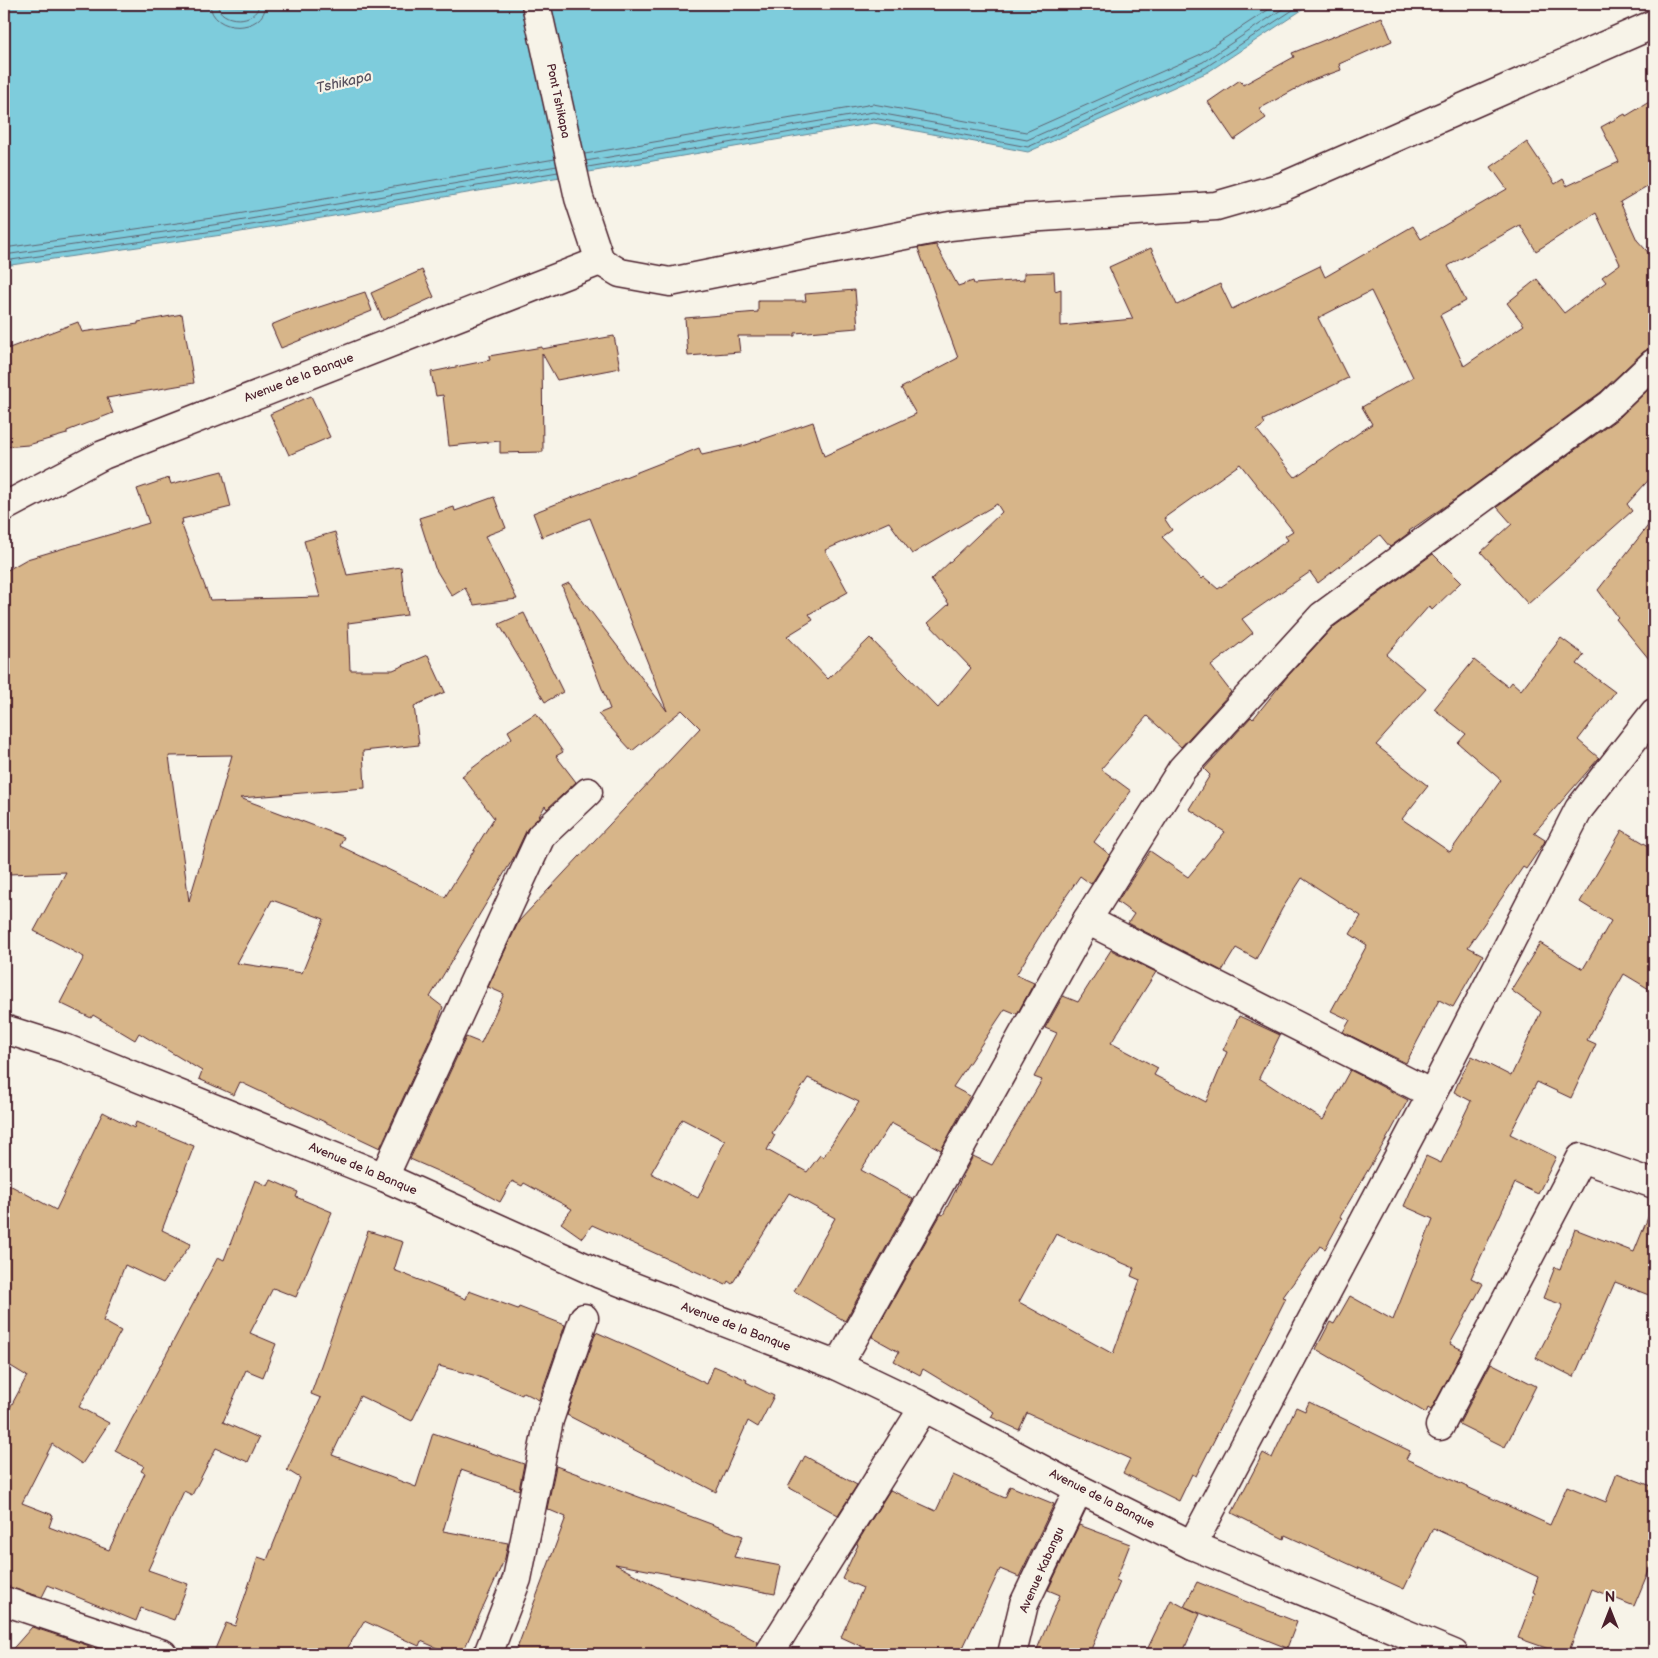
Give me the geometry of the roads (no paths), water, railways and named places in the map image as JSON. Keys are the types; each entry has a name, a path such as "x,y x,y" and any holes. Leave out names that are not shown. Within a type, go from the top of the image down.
{"street":[{"name":"Pont Tshikapa","path":"536,4 579,198 600,261"},
{"path":"600,261 620,273 670,282 950,226 1026,218 1216,206 1282,187 1654,24"},
{"name":"Avenue de la Banque","path":"4,507 103,455 600,261"},
{"path":"838,1366 1087,920 1182,769 1322,616 1610,404 1654,363"},
{"path":"1192,1545 1432,1094 1579,809 1654,714"},
{"path":"384,1177 541,836 588,792"},
{"path":"1087,920 1432,1094"},
{"name":"Avenue de la Banque","path":"4,1029 68,1049 384,1177 600,1274 838,1366 924,1407 1192,1545 1454,1654"},
{"path":"1440,1426 1581,1158 1654,1184"},
{"path":"488,1654 517,1579 549,1420 584,1318"},
{"path":"769,1654 924,1407"},
{"name":"Avenue Kabangu","path":"1012,1654 1024,1604 1080,1489"},
{"path":"4,1601 163,1654"}],"water":[{"name":"Tshikapa","path":"4,4 189,4 244,7 255,4 1311,4 1208,72 1028,152 874,123 229,234 4,266"}]}
